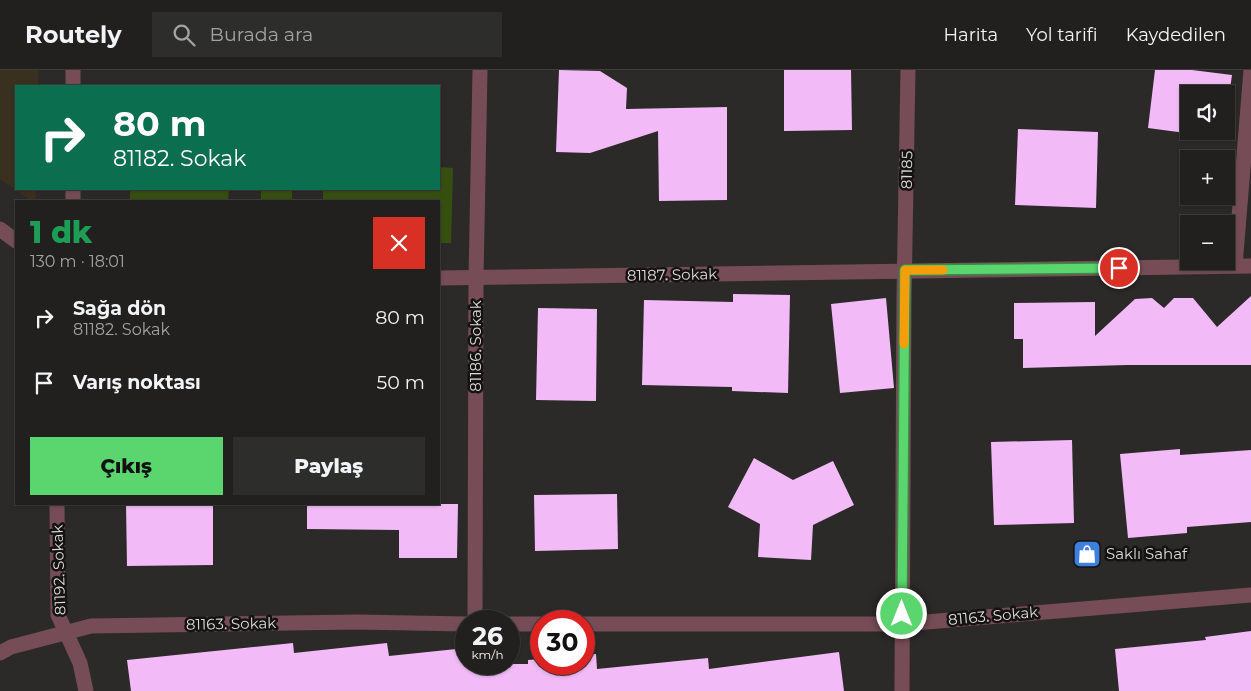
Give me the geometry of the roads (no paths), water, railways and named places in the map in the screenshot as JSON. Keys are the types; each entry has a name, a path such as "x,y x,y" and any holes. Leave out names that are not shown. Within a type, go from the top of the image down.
{"street":[{"path":"73,70 73,85"},
{"name":"81186. Sokak","path":"475,610 476,278 480,70"},
{"name":"81185","path":"902,691 908,70"},
{"path":"1235,266 1251,70"},
{"path":"0,229 15,240"},
{"name":"81187. Sokak","path":"1235,266 1251,266"},
{"name":"81187. Sokak","path":"440,278 1180,267"},
{"name":"81192. Sokak","path":"57,505 58,615 80,663 86,691"},
{"name":"81163. Sokak","path":"595,624 902,624 1251,595"},
{"name":"81163. Sokak","path":"0,653 11,647 91,626 357,622 455,624"}],"place":[{"name":"Saklı Sahaf","path":"1087,554"}]}
